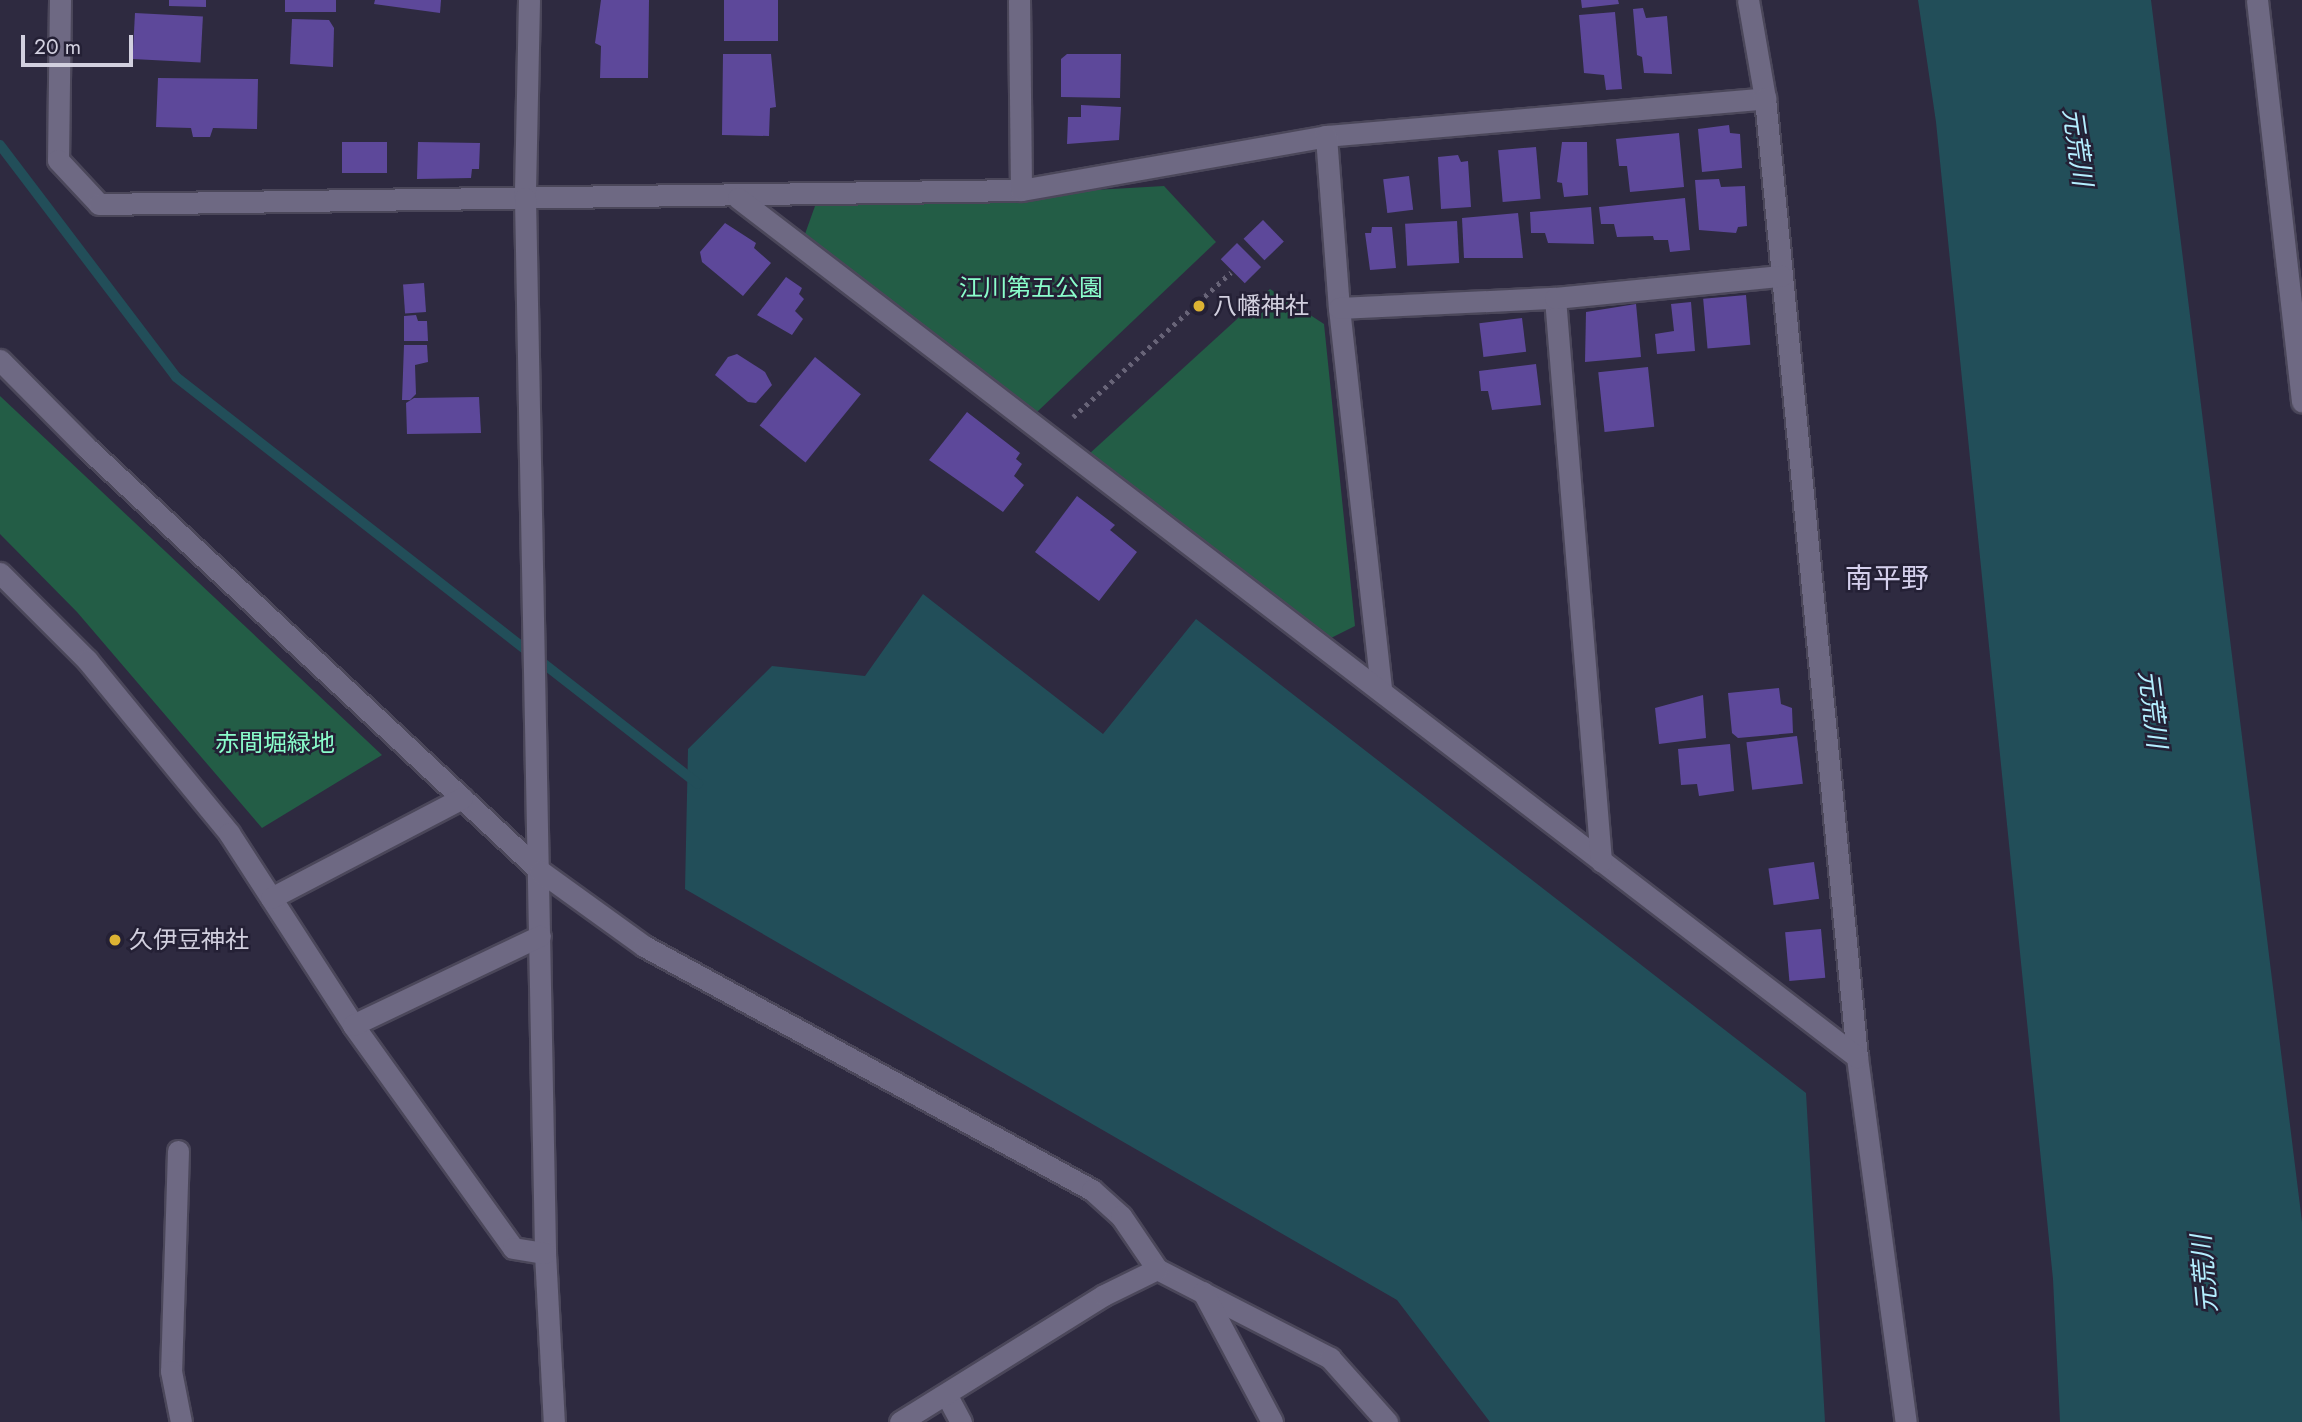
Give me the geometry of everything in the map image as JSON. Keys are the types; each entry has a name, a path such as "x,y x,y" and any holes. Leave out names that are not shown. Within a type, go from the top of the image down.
{"street":[{"path":"60,0 58,160 99,204 738,198 1021,190 1326,136 1765,98"},
{"path":"529,0 525,198 540,871 545,1253 554,1422"},
{"path":"1019,0 1021,190"},
{"path":"1748,0 1765,98 1857,1057 1906,1422"},
{"path":"2257,0 2302,401"},
{"path":"1326,136 1339,308 1381,688"},
{"path":"738,198 1381,688 1601,862 1857,1057"},
{"path":"1339,308 1555,298 1781,276"},
{"path":"1555,298 1601,862"},
{"path":"0,360 86,447 540,871 644,946 1092,1190 1121,1216 1157,1269 1330,1358 1387,1422"},
{"path":"0,573 87,660 229,833 353,1025 513,1248 545,1253"},
{"path":"271,898 462,798"},
{"path":"353,1025 540,936"},
{"path":"178,1151 171,1371 181,1422"},
{"path":"900,1422 1104,1295 1157,1269"},
{"path":"1203,1292 1272,1422"},
{"path":"946,1394 961,1422"}],"path":[{"path":"1051,437 1231,272"}],"green space":[{"name":"江川第五公園","path":"1164,186 1216,242 1037,412 805,234 815,206"},
{"path":"1270,289 1324,324 1355,626 1331,638 1089,454"},
{"name":"赤間堀緑地","path":"0,396 382,755 262,828 77,612 0,534"}],"water":[{"name":"元荒川","path":"1918,0 2151,0 2302,1222 2302,1422 2060,1422 2053,1279 1936,122"},
{"path":"923,594 1103,734 1196,619 1806,1093 1825,1422 1490,1422 1397,1300 685,889 688,749 772,666 865,676"}],"building":[{"path":"169,0 206,0 206,7 169,6"},
{"path":"285,0 336,0 336,12 285,12"},
{"path":"375,0 441,0 440,13 374,4"},
{"path":"601,0 649,0 648,78 600,78 601,46 595,43"},
{"path":"724,0 778,0 778,41 724,41"},
{"path":"1581,0 1618,0 1619,4 1582,8"},
{"path":"1643,8 1646,18 1667,16 1672,74 1644,73 1642,57 1637,55 1633,9"},
{"path":"1615,12 1622,89 1606,90 1604,75 1584,73 1579,15"},
{"path":"135,13 203,17 200,62 133,59"},
{"path":"292,19 329,20 334,28 333,67 290,64"},
{"path":"723,54 771,54 776,107 770,108 769,136 722,135"},
{"path":"1067,54 1121,54 1120,98 1061,97 1061,59"},
{"path":"158,78 258,79 257,129 213,128 210,137 193,137 191,128 156,127"},
{"path":"1081,105 1121,107 1119,140 1067,144 1068,117 1081,117"},
{"path":"1729,125 1730,133 1740,134 1742,168 1702,172 1698,129"},
{"path":"1679,133 1684,187 1630,192 1627,166 1619,166 1616,139"},
{"path":"342,142 387,142 387,173 342,173"},
{"path":"418,142 480,143 479,169 472,169 471,178 417,179"},
{"path":"1562,142 1587,142 1588,195 1564,197 1562,183 1557,182"},
{"path":"1536,147 1541,199 1503,202 1498,150"},
{"path":"1458,155 1461,162 1468,161 1471,207 1441,209 1438,157"},
{"path":"1409,176 1413,210 1387,213 1383,179"},
{"path":"1719,179 1721,187 1745,186 1747,226 1738,227 1736,233 1699,230 1695,180"},
{"path":"1685,198 1690,250 1670,252 1668,240 1654,240 1653,236 1617,237 1614,224 1601,224 1599,207"},
{"path":"1591,207 1594,244 1548,243 1545,233 1531,233 1530,212"},
{"path":"1518,213 1523,258 1464,258 1462,218"},
{"path":"1263,220 1284,242 1264,260 1244,239"},
{"path":"1457,221 1459,263 1407,266 1405,224"},
{"path":"725,223 756,243 754,248 771,263 743,296 702,262 700,252"},
{"path":"1372,227 1392,227 1396,268 1370,270 1365,233 1371,233"},
{"path":"1237,243 1261,267 1245,283 1221,259"},
{"path":"786,277 802,288 799,294 804,299 795,311 803,319 792,335 757,315"},
{"path":"424,283 426,312 405,313 403,284"},
{"path":"1746,295 1750,345 1708,349 1703,299"},
{"path":"1691,302 1695,351 1657,354 1655,334 1674,331 1671,304"},
{"path":"1636,304 1641,357 1585,362 1586,312"},
{"path":"416,315 418,321 427,321 428,341 404,341 404,316"},
{"path":"1522,318 1526,352 1483,357 1479,323"},
{"path":"404,345 427,345 428,362 415,365 416,394 410,400 402,400"},
{"path":"737,354 765,372 772,385 756,403 748,402 715,375 728,357"},
{"path":"815,357 861,394 805,463 760,425"},
{"path":"1536,364 1541,405 1492,410 1488,391 1481,391 1479,371"},
{"path":"1648,367 1654,427 1605,432 1598,372"},
{"path":"479,397 481,433 407,434 406,403 414,398"},
{"path":"967,412 1020,453 1016,459 1022,464 1014,476 1024,485 1003,512 929,460"},
{"path":"1077,496 1115,525 1110,530 1137,552 1099,601 1035,552"},
{"path":"1779,688 1781,704 1792,708 1793,733 1738,738 1732,733 1728,693"},
{"path":"1703,695 1706,738 1659,744 1655,708"},
{"path":"1797,736 1803,784 1752,790 1746,742"},
{"path":"1730,744 1734,791 1699,796 1697,784 1681,785 1678,749"},
{"path":"1814,862 1819,899 1774,905 1768,868"},
{"path":"1821,929 1825,978 1789,981 1785,932"}],"waterway":[{"path":"0,145 176,377 698,784"}],"place":[{"name":"八幡神社","path":"1199,306"},
{"name":"久伊豆神社","path":"115,940"}],"district":[{"name":"南平野","path":"1887,579"}]}
